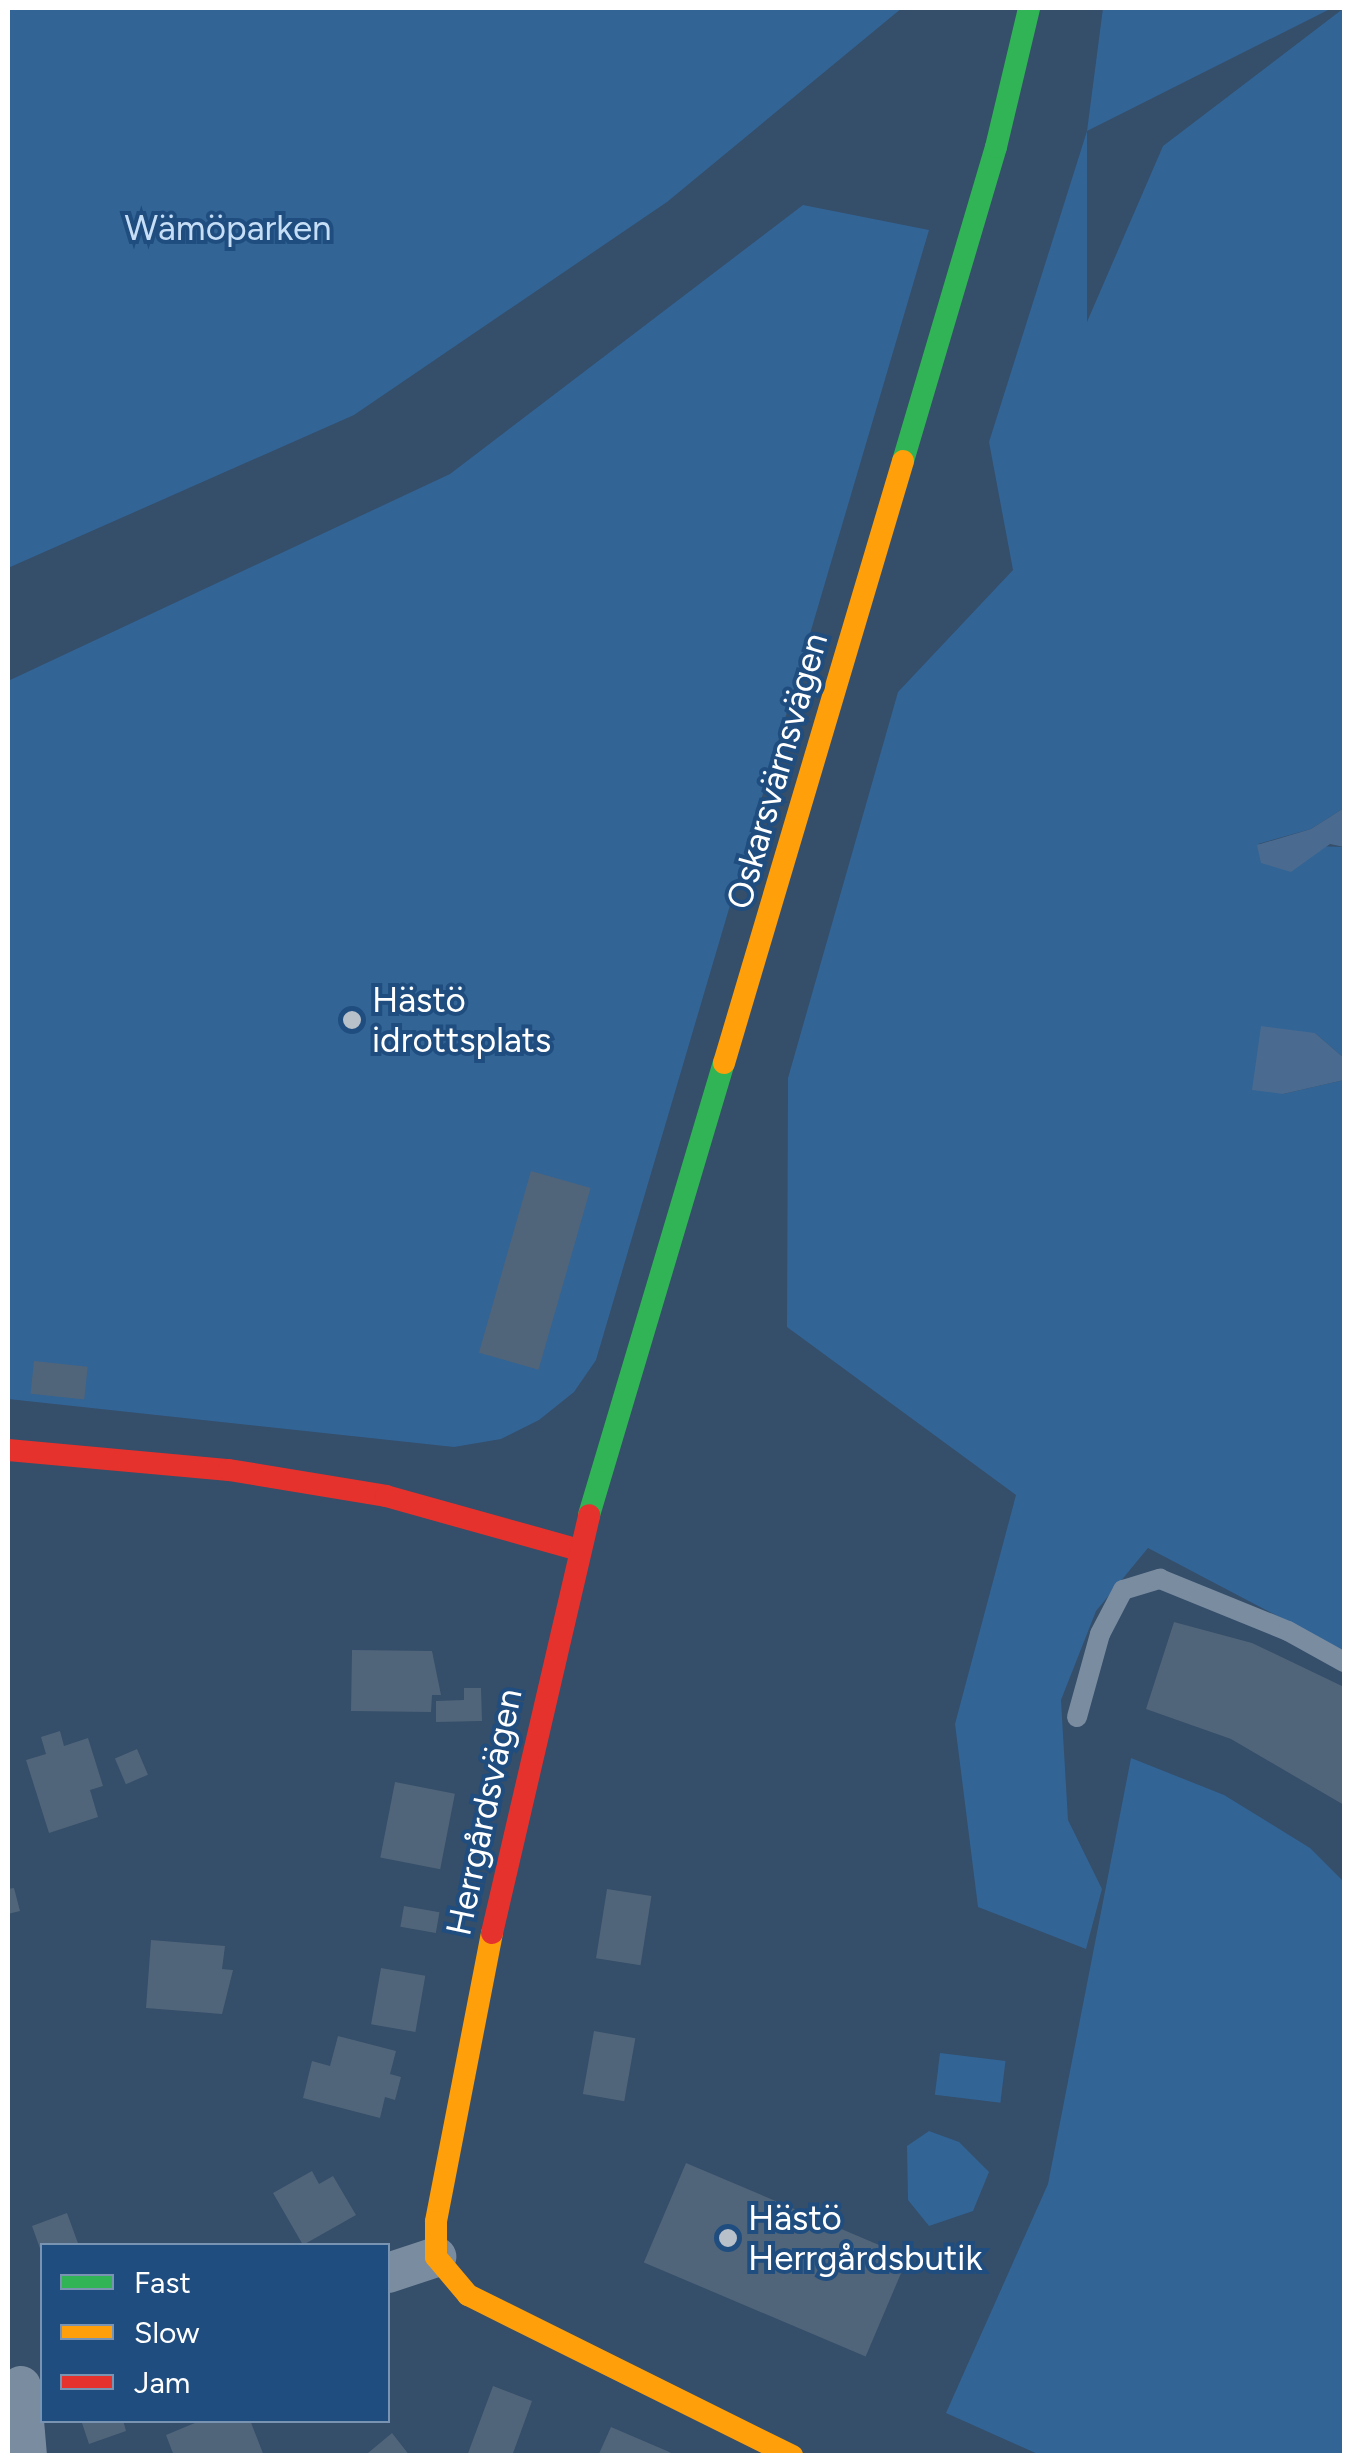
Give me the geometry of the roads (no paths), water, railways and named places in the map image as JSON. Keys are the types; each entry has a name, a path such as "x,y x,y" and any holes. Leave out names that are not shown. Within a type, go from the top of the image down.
{"street":[{"name":"Oskarsvärnsvägen","path":"579,1550 996,147 1029,8"},
{"path":"8,1450 228,1470 386,1496 579,1550"},
{"name":"Herrgårdsvägen","path":"436,2256 443,2174 509,1848 579,1550"},
{"path":"390,2272 436,2256 446,2275 492,2309 792,2456"},
{"path":"24,2385 28,2456"}],"lane":[{"path":"1077,1718 1100,1634 1123,1590 1160,1580 1288,1631 1344,1662"}],"place":[{"name":"Hästö idrottsplats","path":"352,1020"},
{"name":"Hästö Herrgårdsbutik","path":"728,2238"}],"park label":[{"name":"Wämöparken","path":"228,228"}]}
